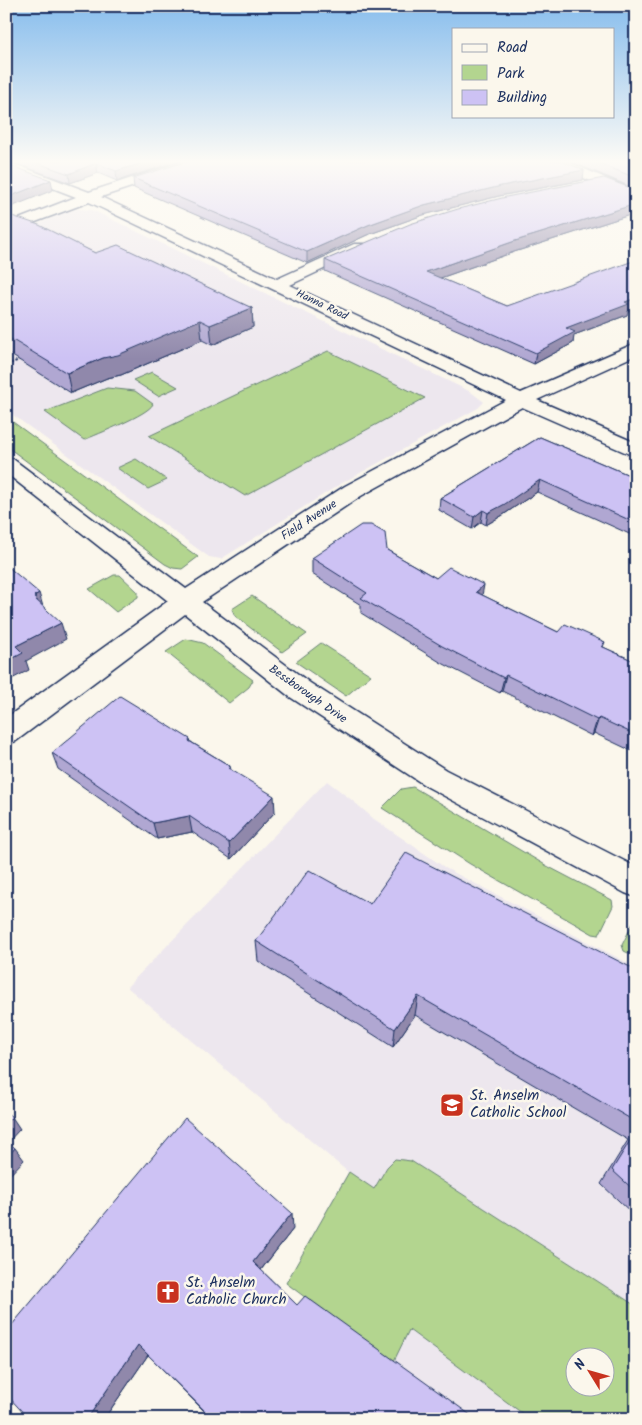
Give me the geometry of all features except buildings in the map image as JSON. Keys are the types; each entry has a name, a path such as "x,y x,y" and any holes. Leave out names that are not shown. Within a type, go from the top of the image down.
{"street":[{"name":"Hanna Road","path":"153,226 279,284 521,400 636,451"},
{"path":"279,284 368,243"},
{"name":"Field Avenue","path":"6,734 184,602 353,491 521,400 636,348"},
{"name":"Bessborough Drive","path":"6,463 300,690 436,778 636,883"}],"path":[{"path":"6,365 23,358"}],"shaded area":[{"path":"33,226 126,226 471,392 484,402 478,408 342,483 221,559 209,557 6,410 6,238"},
{"name":"St. Anselm Catholic School","path":"327,781 374,819 447,869 636,967 636,1419 470,1419 286,1283 348,1172 127,987"}],"green space":[{"path":"328,351 425,398 245,496 149,436"},
{"path":"152,372 178,387 158,396 133,380"},
{"path":"107,388 135,391 153,404 132,419 84,440 45,412"},
{"path":"6,417 198,557 182,569 173,568 165,564 6,446"},
{"path":"136,459 167,480 148,489 117,468"},
{"path":"114,575 120,575 138,592 138,597 116,612 89,589"},
{"path":"252,596 307,634 282,652 235,616 232,609"},
{"path":"186,639 203,643 253,680 249,687 229,703 166,652"},
{"path":"321,643 371,675 346,696 296,662"},
{"path":"413,787 547,866 612,900 613,906 599,935 593,934 470,864 382,808 401,789"},
{"path":"636,917 636,957 624,951 622,945"},
{"path":"395,1159 411,1161 636,1306 636,1419 530,1419 409,1330 393,1363 286,1283 349,1172 374,1189 387,1167"}],"place":[{"name":"St. Anselm Catholic School","path":"452,1105"},
{"name":"St. Anselm Catholic Church","path":"168,1292"}]}
